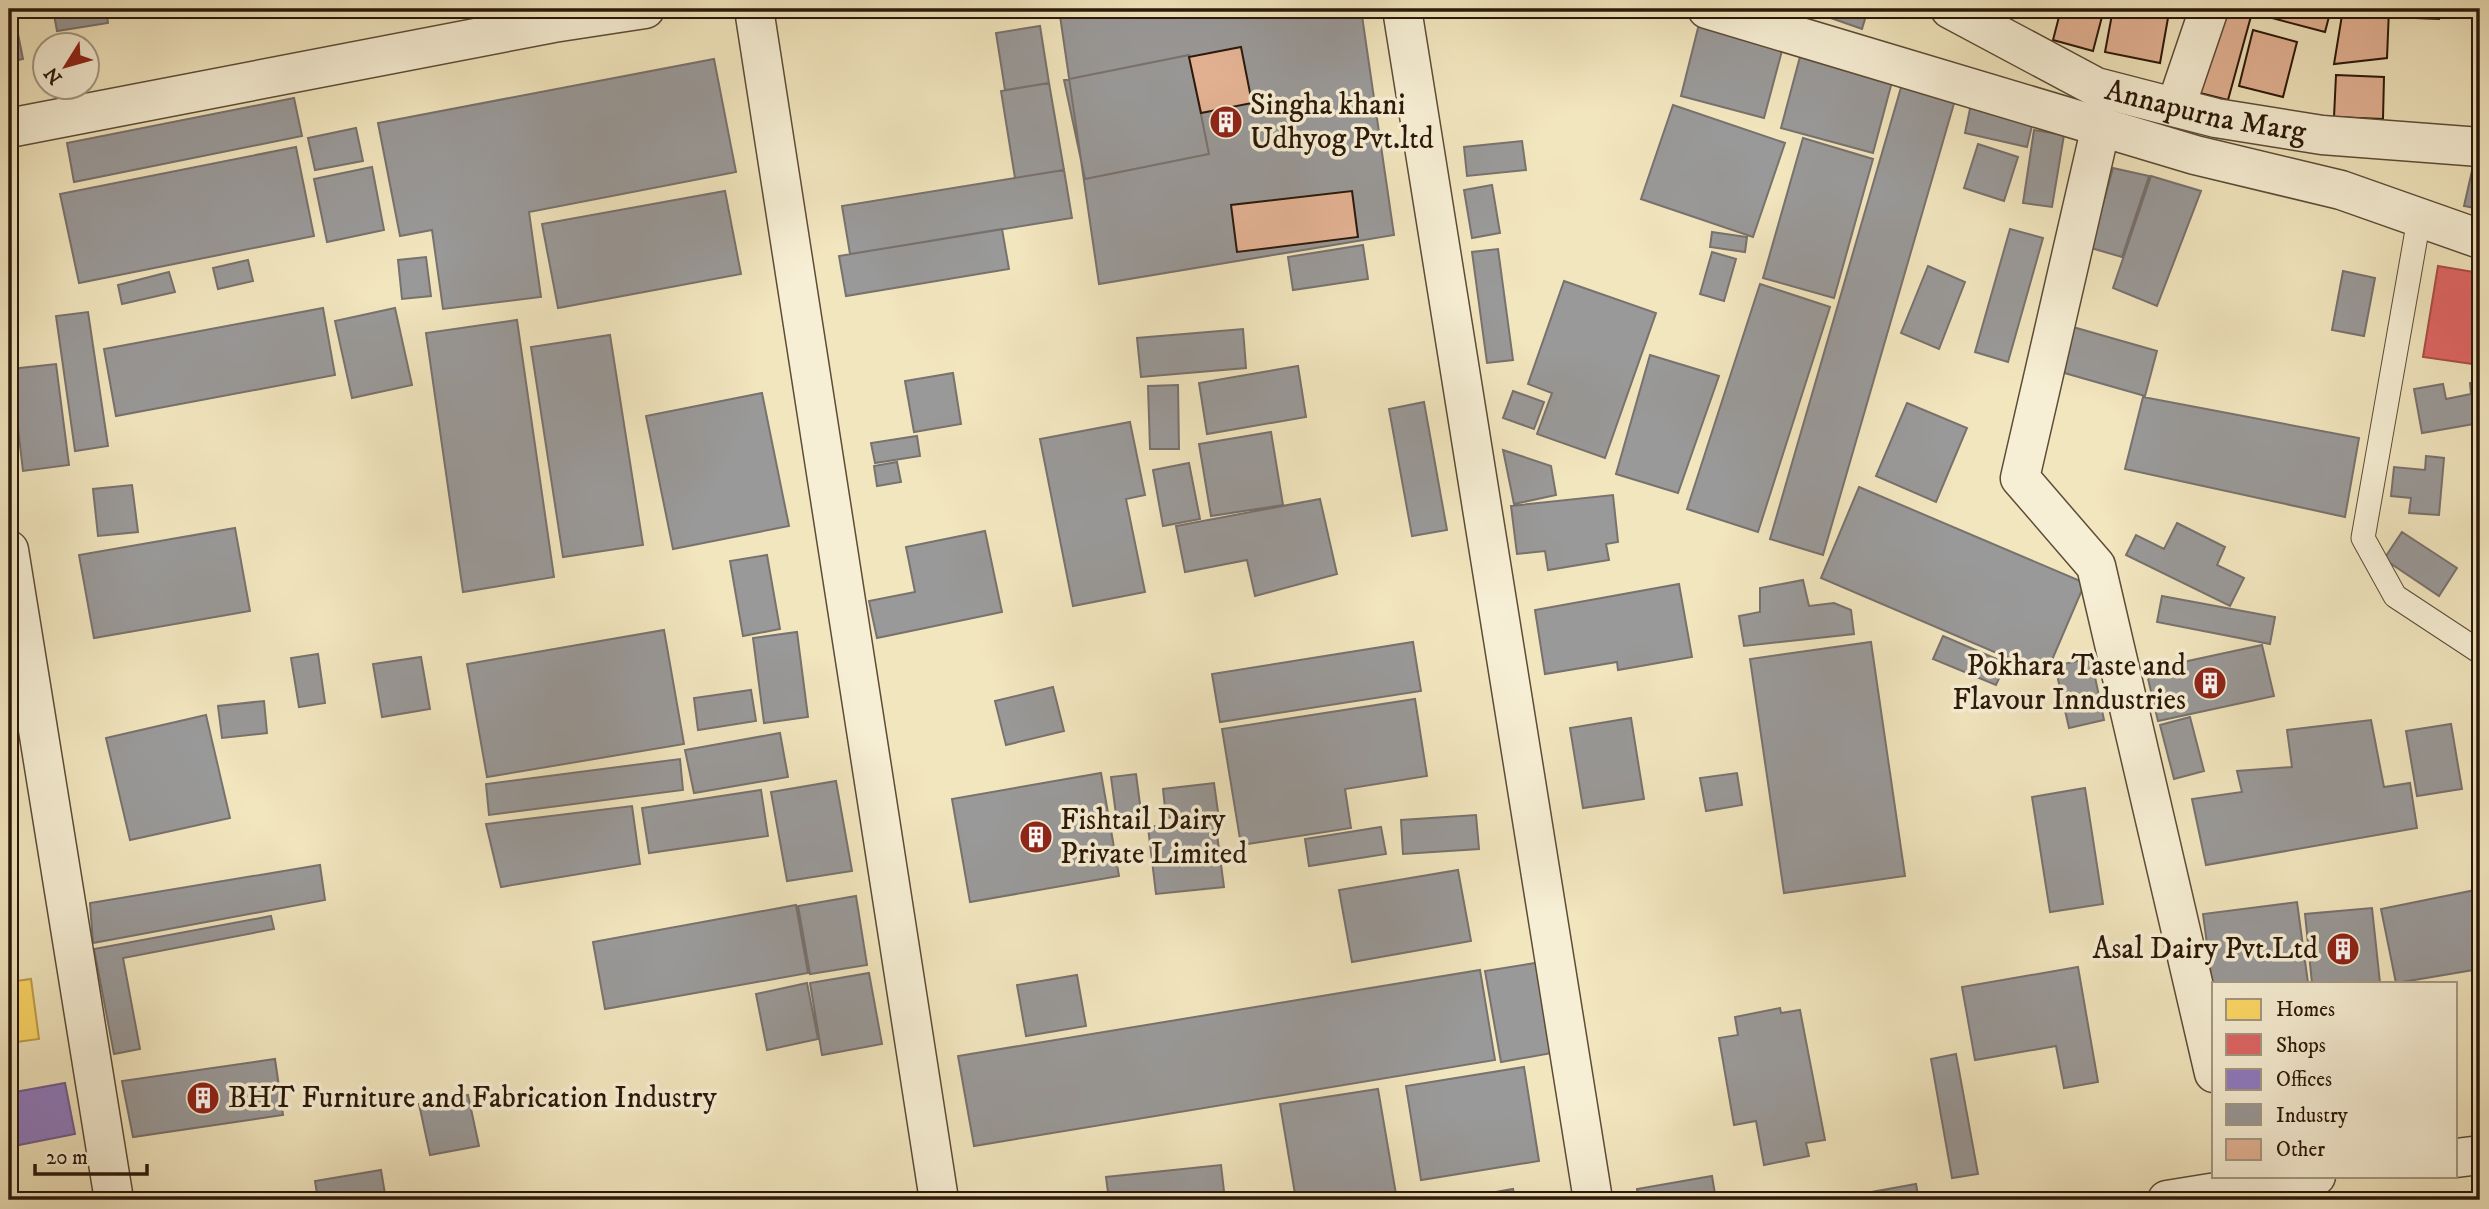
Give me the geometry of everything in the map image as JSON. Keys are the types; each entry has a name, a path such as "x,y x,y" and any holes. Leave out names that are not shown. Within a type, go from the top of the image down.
{"street":[{"path":"9,128 552,23 645,9"},
{"path":"754,9 939,1200"},
{"path":"1402,9 1593,1200"},
{"path":"1707,9 2195,155 2341,190 2480,239"},
{"name":"Annapurna Marg","path":"1950,9 2096,87 2216,118 2274,129 2480,148"},
{"path":"2176,106 2209,9"},
{"path":"2101,126 2020,478 2096,566 2212,1064"},
{"path":"9,550 114,1200"},
{"path":"2458,1158 2480,1155"},
{"path":"2167,1200 2304,1178"}],"lane":[{"path":"2419,219 2363,538 2395,596 2480,652"}],"building: Homes":[{"path":"31,979 39,1039 9,1043 9,982"}],"building: Shops":[{"path":"2438,266 2480,273 2480,365 2423,357"}],"building: Offices":[{"path":"65,1083 75,1134 9,1147 9,1093"}],"building: Industry":[{"path":"9,9 13,9 23,59 9,62"},
{"path":"53,9 106,9 108,23 57,31"},
{"name":"Singha khani Udhyog Pvt.ltd","path":"1059,9 1361,9 1394,235 1099,284"},
{"path":"1805,9 1868,9 1862,29"},
{"path":"1699,24 1783,47 1764,118 1681,96"},
{"path":"1040,26 1049,83 1005,90 996,33"},
{"path":"1801,53 1893,78 1873,153 1781,128"},
{"path":"1189,55 1209,154 1085,179 1064,80"},
{"path":"714,59 736,172 529,212 541,297 443,309 432,230 400,236 378,123"},
{"path":"1049,83 1064,170 1015,178 1001,91"},
{"path":"1902,84 1955,100 1823,555 1770,539"},
{"path":"294,98 302,136 74,182 67,143"},
{"path":"1972,99 2035,113 2027,147 1965,133"},
{"path":"1673,105 1785,143 1753,237 1641,199"},
{"path":"356,128 363,161 315,170 308,138"},
{"path":"2034,130 2064,135 2052,207 2023,203"},
{"path":"1803,138 1873,159 1834,298 1763,278"},
{"path":"1522,141 1526,170 1467,176 1464,147"},
{"path":"1978,144 2018,157 2004,201 1964,188"},
{"path":"296,147 314,236 79,283 60,194"},
{"path":"2474,162 2480,163 2480,209 2464,206"},
{"path":"372,167 384,230 327,242 314,179"},
{"path":"2113,168 2149,176 2122,257 2091,248"},
{"path":"1064,170 1072,218 850,254 842,206"},
{"path":"2151,176 2201,191 2157,306 2113,288"},
{"path":"1492,185 1500,233 1472,238 1464,190"},
{"path":"725,191 741,274 558,308 542,224"},
{"path":"1002,229 1009,269 846,296 839,256"},
{"path":"2010,229 2043,238 2008,362 1975,352"},
{"path":"1712,232 1747,237 1745,252 1710,247"},
{"path":"1363,245 1368,279 1293,290 1288,257"},
{"path":"1498,249 1513,360 1487,363 1472,252"},
{"path":"1712,252 1736,259 1724,301 1700,294"},
{"path":"426,257 431,296 402,299 398,260"},
{"path":"248,260 253,281 218,289 213,268"},
{"path":"1928,266 1965,282 1939,349 1901,333"},
{"path":"2343,271 2375,278 2364,336 2332,330"},
{"path":"169,272 175,292 122,304 118,285"},
{"path":"1564,281 1656,313 1605,458 1537,434 1552,393 1528,384"},
{"path":"1760,284 1830,307 1758,532 1687,509"},
{"path":"323,308 335,375 116,416 104,349"},
{"path":"395,308 412,385 352,398 335,321"},
{"path":"88,312 108,446 75,451 56,316"},
{"path":"517,320 554,577 463,592 426,333"},
{"path":"2073,327 2157,351 2145,396 2061,372"},
{"path":"1243,329 1246,368 1141,377 1137,338"},
{"path":"610,335 643,545 563,557 531,347"},
{"path":"1650,355 1719,376 1678,493 1616,474"},
{"path":"56,364 69,465 23,471 11,369"},
{"path":"1298,366 1306,417 1207,434 1199,383"},
{"path":"953,373 961,424 914,432 905,381"},
{"path":"2477,382 2480,423 2422,433 2414,389 2443,384 2446,399 2471,394 2470,383"},
{"path":"1178,385 1179,449 1150,449 1148,386"},
{"path":"1513,391 1544,402 1534,429 1503,418"},
{"path":"762,393 789,526 673,549 646,416"},
{"path":"2143,397 2359,438 2345,517 2125,469"},
{"path":"1424,402 1447,530 1412,536 1389,409"},
{"path":"1907,403 1967,428 1936,502 1876,476"},
{"path":"1130,422 1145,495 1126,499 1145,592 1073,606 1040,439"},
{"path":"1271,432 1283,505 1211,516 1199,444"},
{"path":"917,436 920,456 875,463 871,443"},
{"path":"1503,450 1551,466 1556,495 1514,504"},
{"path":"2426,456 2444,458 2439,515 2409,513 2411,498 2391,496 2394,467 2425,470"},
{"path":"897,462 901,482 877,486 874,466"},
{"path":"1189,463 1200,519 1163,526 1153,470"},
{"path":"132,485 138,532 98,536 93,489"},
{"path":"1859,487 2085,583 2046,674 1821,578"},
{"path":"1613,495 1618,542 1606,544 1609,560 1548,570 1545,551 1517,554 1511,506"},
{"path":"1320,499 1337,574 1255,596 1247,560 1185,572 1176,526"},
{"path":"2177,523 2225,547 2217,565 2244,578 2230,606 2126,555 2136,535 2164,549"},
{"path":"235,528 250,611 94,638 79,555"},
{"path":"985,531 1002,612 877,638 869,601 915,592 906,547"},
{"path":"2402,532 2457,568 2439,596 2384,559"},
{"path":"767,555 780,629 743,636 730,561"},
{"path":"1803,580 1809,606 1834,603 1851,610 1854,634 1744,646 1739,616 1760,612 1760,588"},
{"path":"1679,584 1692,657 1618,670 1617,662 1545,674 1535,610"},
{"path":"2162,596 2275,617 2270,644 2157,622"},
{"path":"664,630 684,744 487,777 467,664"},
{"path":"797,632 808,717 764,723 753,638"},
{"path":"1943,636 2006,663 1996,685 1933,659"},
{"path":"1413,642 1421,691 1220,722 1212,674"},
{"path":"1871,642 1905,876 1784,893 1750,659"},
{"name":"Pokhara Taste and Flavour Inndustries","path":"2262,645 2274,696 2158,721 2146,670"},
{"path":"318,654 325,703 299,707 291,658"},
{"path":"421,657 430,709 382,717 373,664"},
{"path":"2091,658 2104,720 2069,728 2055,666"},
{"path":"1053,687 1064,731 1006,745 995,701"},
{"path":"751,690 756,721 698,730 694,698"},
{"path":"1415,699 1427,776 1345,789 1351,828 1241,845 1222,729"},
{"path":"264,701 267,733 222,738 218,706"},
{"path":"206,715 230,818 130,840 106,738"},
{"path":"2190,717 2204,771 2174,779 2160,725"},
{"path":"1631,718 1644,799 1583,808 1570,728"},
{"path":"2371,720 2384,787 2410,783 2417,828 2206,865 2192,799 2242,792 2237,771 2292,767 2287,730"},
{"path":"2451,724 2462,789 2417,796 2406,731"},
{"path":"780,733 788,777 694,793 685,750"},
{"path":"680,759 683,790 489,815 486,784"},
{"name":"Fishtail Dairy Private Limited","path":"1101,773 1119,876 970,902 952,799"},
{"path":"1737,773 1742,805 1706,811 1700,778"},
{"path":"1136,774 1142,819 1117,822 1111,777"},
{"path":"836,781 852,871 787,881 771,792"},
{"path":"1214,783 1218,812 1166,818 1163,789"},
{"path":"2085,788 2103,904 2050,912 2032,797"},
{"path":"761,790 768,836 649,853 642,808"},
{"path":"632,806 640,864 501,887 486,824"},
{"path":"1476,815 1479,849 1403,854 1401,820"},
{"path":"1215,819 1224,887 1156,894 1148,827"},
{"path":"1381,827 1386,854 1309,866 1305,839"},
{"path":"320,865 325,900 93,943 90,903"},
{"path":"1458,870 1471,941 1352,962 1339,890"},
{"path":"2480,889 2480,969 2396,982 2381,909"},
{"path":"856,896 867,965 810,974 798,906"},
{"path":"2297,902 2308,982 2212,982 2203,914"},
{"path":"796,905 808,973 605,1009 593,942"},
{"name":"Asal Dairy Pvt.Ltd","path":"2372,908 2380,982 2312,982 2305,914"},
{"path":"271,916 274,929 123,958 140,1049 114,1054 94,949"},
{"path":"1548,961 1563,1051 1501,1062 1485,971"},
{"path":"2078,967 2098,1082 2064,1088 2056,1046 1975,1060 1962,987"},
{"path":"1480,970 1495,1060 974,1146 958,1056"},
{"path":"869,973 882,1044 822,1055 810,983"},
{"path":"1077,975 1086,1026 1026,1036 1017,985"},
{"path":"807,983 818,1039 767,1050 756,994"},
{"path":"1780,1008 1781,1013 1800,1010 1825,1140 1806,1143 1809,1156 1764,1165 1756,1121 1734,1125 1719,1038 1738,1035 1735,1017"},
{"path":"1956,1054 1978,1174 1952,1178 1931,1059"},
{"name":"BHT Furniture and Fabrication Industry","path":"275,1059 283,1115 133,1137 122,1081"},
{"path":"1524,1067 1539,1161 1421,1180 1406,1086"},
{"path":"1378,1089 1397,1200 1296,1200 1280,1104"},
{"path":"468,1095 479,1146 430,1155 419,1104"},
{"path":"1221,1165 1225,1200 1109,1200 1106,1177"},
{"path":"381,1170 386,1200 318,1200 315,1181"},
{"path":"1712,1176 1716,1200 1639,1200 1637,1189"},
{"path":"1916,1184 1919,1200 1827,1200"},
{"path":"1513,1189 1515,1200 1451,1200"}],"building: Other":[{"path":"2061,9 2104,9 2093,51 2053,40"},
{"path":"2113,9 2168,18 2160,63 2105,52"},
{"path":"2213,9 2253,9 2228,100 2192,91"},
{"path":"2258,9 2331,9 2325,32 2257,14"},
{"path":"2343,9 2389,9 2387,58 2334,64"},
{"path":"2391,9 2440,9 2439,19 2391,17"},
{"path":"2253,30 2297,42 2283,97 2239,86"},
{"path":"1241,47 1252,103 1201,113 1189,57"},
{"path":"2336,75 2384,77 2383,119 2334,117"},
{"path":"1352,191 1358,237 1237,252 1231,205"}],"place":[{"name":"Singha khani Udhyog Pvt.ltd","path":"1226,122"},
{"name":"Pokhara Taste and Flavour Inndustries","path":"2210,683"},
{"name":"Fishtail Dairy Private Limited","path":"1036,837"},
{"name":"Asal Dairy Pvt.Ltd","path":"2343,949"},
{"name":"BHT Furniture and Fabrication Industry","path":"203,1098"}]}
